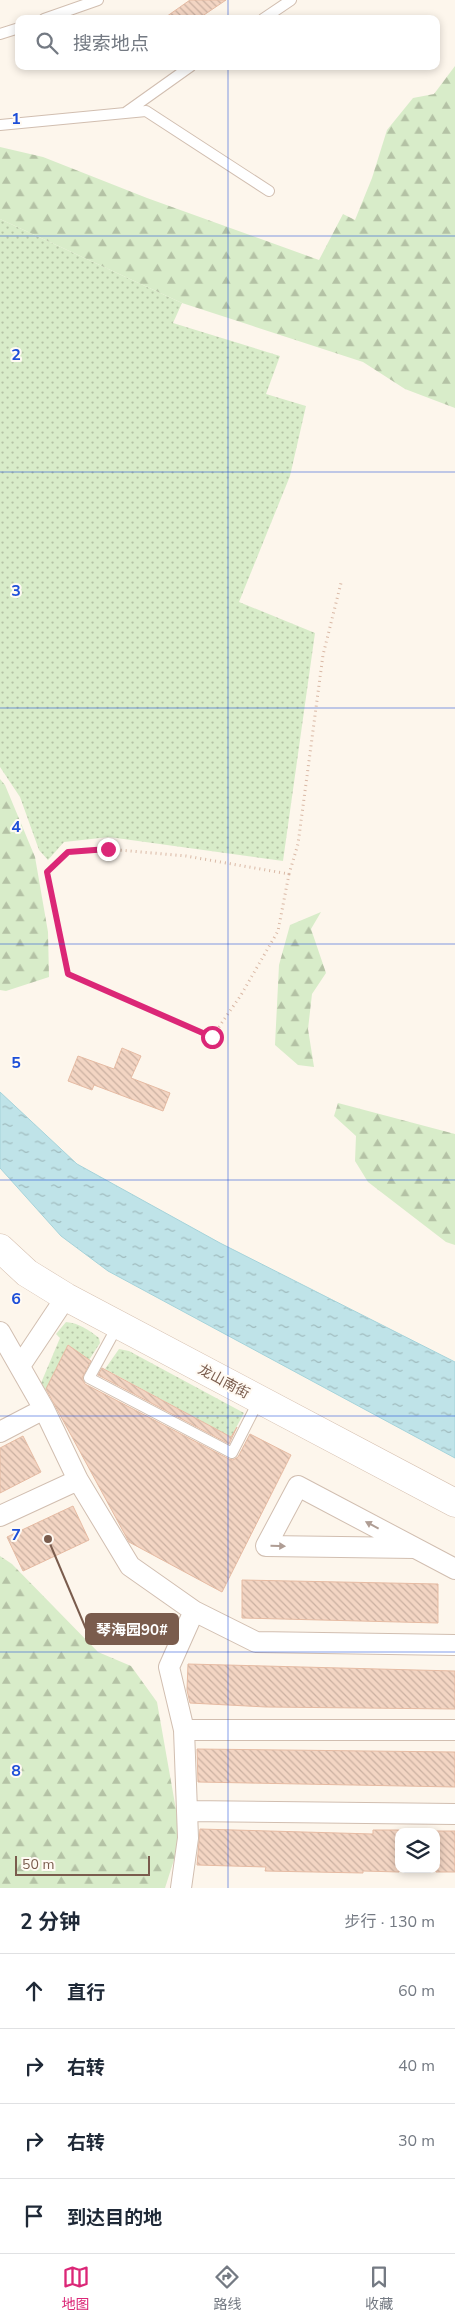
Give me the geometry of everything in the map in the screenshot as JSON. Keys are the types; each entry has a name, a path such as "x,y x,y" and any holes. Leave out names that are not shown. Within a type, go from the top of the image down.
{"street":[{"name":"龙山南街","path":"0,1248 27,1274 66,1297 455,1502"},
{"path":"20,1366 66,1297"},
{"path":"0,1332 44,1409 78,1480 130,1566 194,1611 256,1642 455,1645"},
{"path":"0,1432 44,1409"},
{"path":"0,1516 78,1480"},
{"path":"415,1548 266,1546 298,1486 455,1569"},
{"path":"181,1888 188,1838 184,1730 169,1667 194,1611"},
{"path":"184,1730 455,1730"},
{"path":"188,1811 455,1814"}],"lane":[{"path":"55,15 98,0"},
{"path":"269,15 291,0"},
{"path":"0,34 15,29"},
{"path":"124,113 185,70"},
{"path":"0,126 146,111 269,191"},
{"path":"118,1325 89,1378 232,1453 259,1399"}],"path":[{"path":"289,874 186,856 108,849 68,852 47,872 68,974 212,1037 241,995 278,930 289,874 298,844 323,655 341,583"}],"green space":[{"path":"455,66 455,408 405,389 363,362 182,303 0,219 0,147 43,157 147,198 319,260 343,214 355,220 372,178 387,130 413,98 434,94"},
{"path":"0,219 182,303 173,323 280,356 266,394 306,406 290,476 239,602 315,633 283,861 109,837 64,842 48,860 39,850 20,797 0,767"},
{"path":"0,779 5,785 35,857 48,932 49,977 6,991 0,990"},
{"path":"321,912 311,929 326,973 312,994 308,1029 314,1067 298,1065 275,1045 279,965 290,925"},
{"path":"338,1103 455,1134 455,1245 446,1242 368,1182 355,1161 356,1136 334,1116"},
{"path":"66,1322 80,1325 99,1338 100,1343 89,1360 68,1345 46,1391 41,1383 60,1338 56,1334"},
{"path":"119,1349 129,1351 244,1413 231,1437 105,1369"},
{"path":"0,1556 12,1564 98,1652 131,1666 157,1702 181,1838 165,1888 0,1888"}],"water":[{"path":"0,1092 77,1164 220,1243 455,1362 455,1458 108,1271 61,1236 0,1168"}],"building":[{"path":"190,0 226,0 204,15 169,15"},
{"path":"122,1048 141,1056 131,1078 170,1093 163,1111 94,1085 92,1090 68,1081 78,1056 114,1069"},
{"path":"68,1345 91,1361 82,1378 85,1384 229,1459 233,1460 238,1457 250,1434 291,1455 222,1592 129,1542 46,1389"},
{"path":"102,1368 231,1437 237,1427 229,1444 98,1375"},
{"path":"23,1436 41,1472 0,1493 0,1448"},
{"path":"73,1506 89,1540 23,1571 7,1537"},
{"path":"242,1580 438,1584 438,1623 242,1618"},
{"path":"188,1664 455,1671 455,1709 266,1707 190,1703 187,1690"},
{"path":"197,1749 455,1752 455,1787 198,1782"},
{"path":"200,1829 373,1834 373,1830 395,1830 395,1872 265,1871 266,1867 197,1865"},
{"path":"440,1831 455,1831 455,1872 440,1872"}],"place":[{"name":"琴海园90#","path":"48,1539"}],"route":[{"path":"108,849 68,852 47,872 68,974 212,1037"}]}
